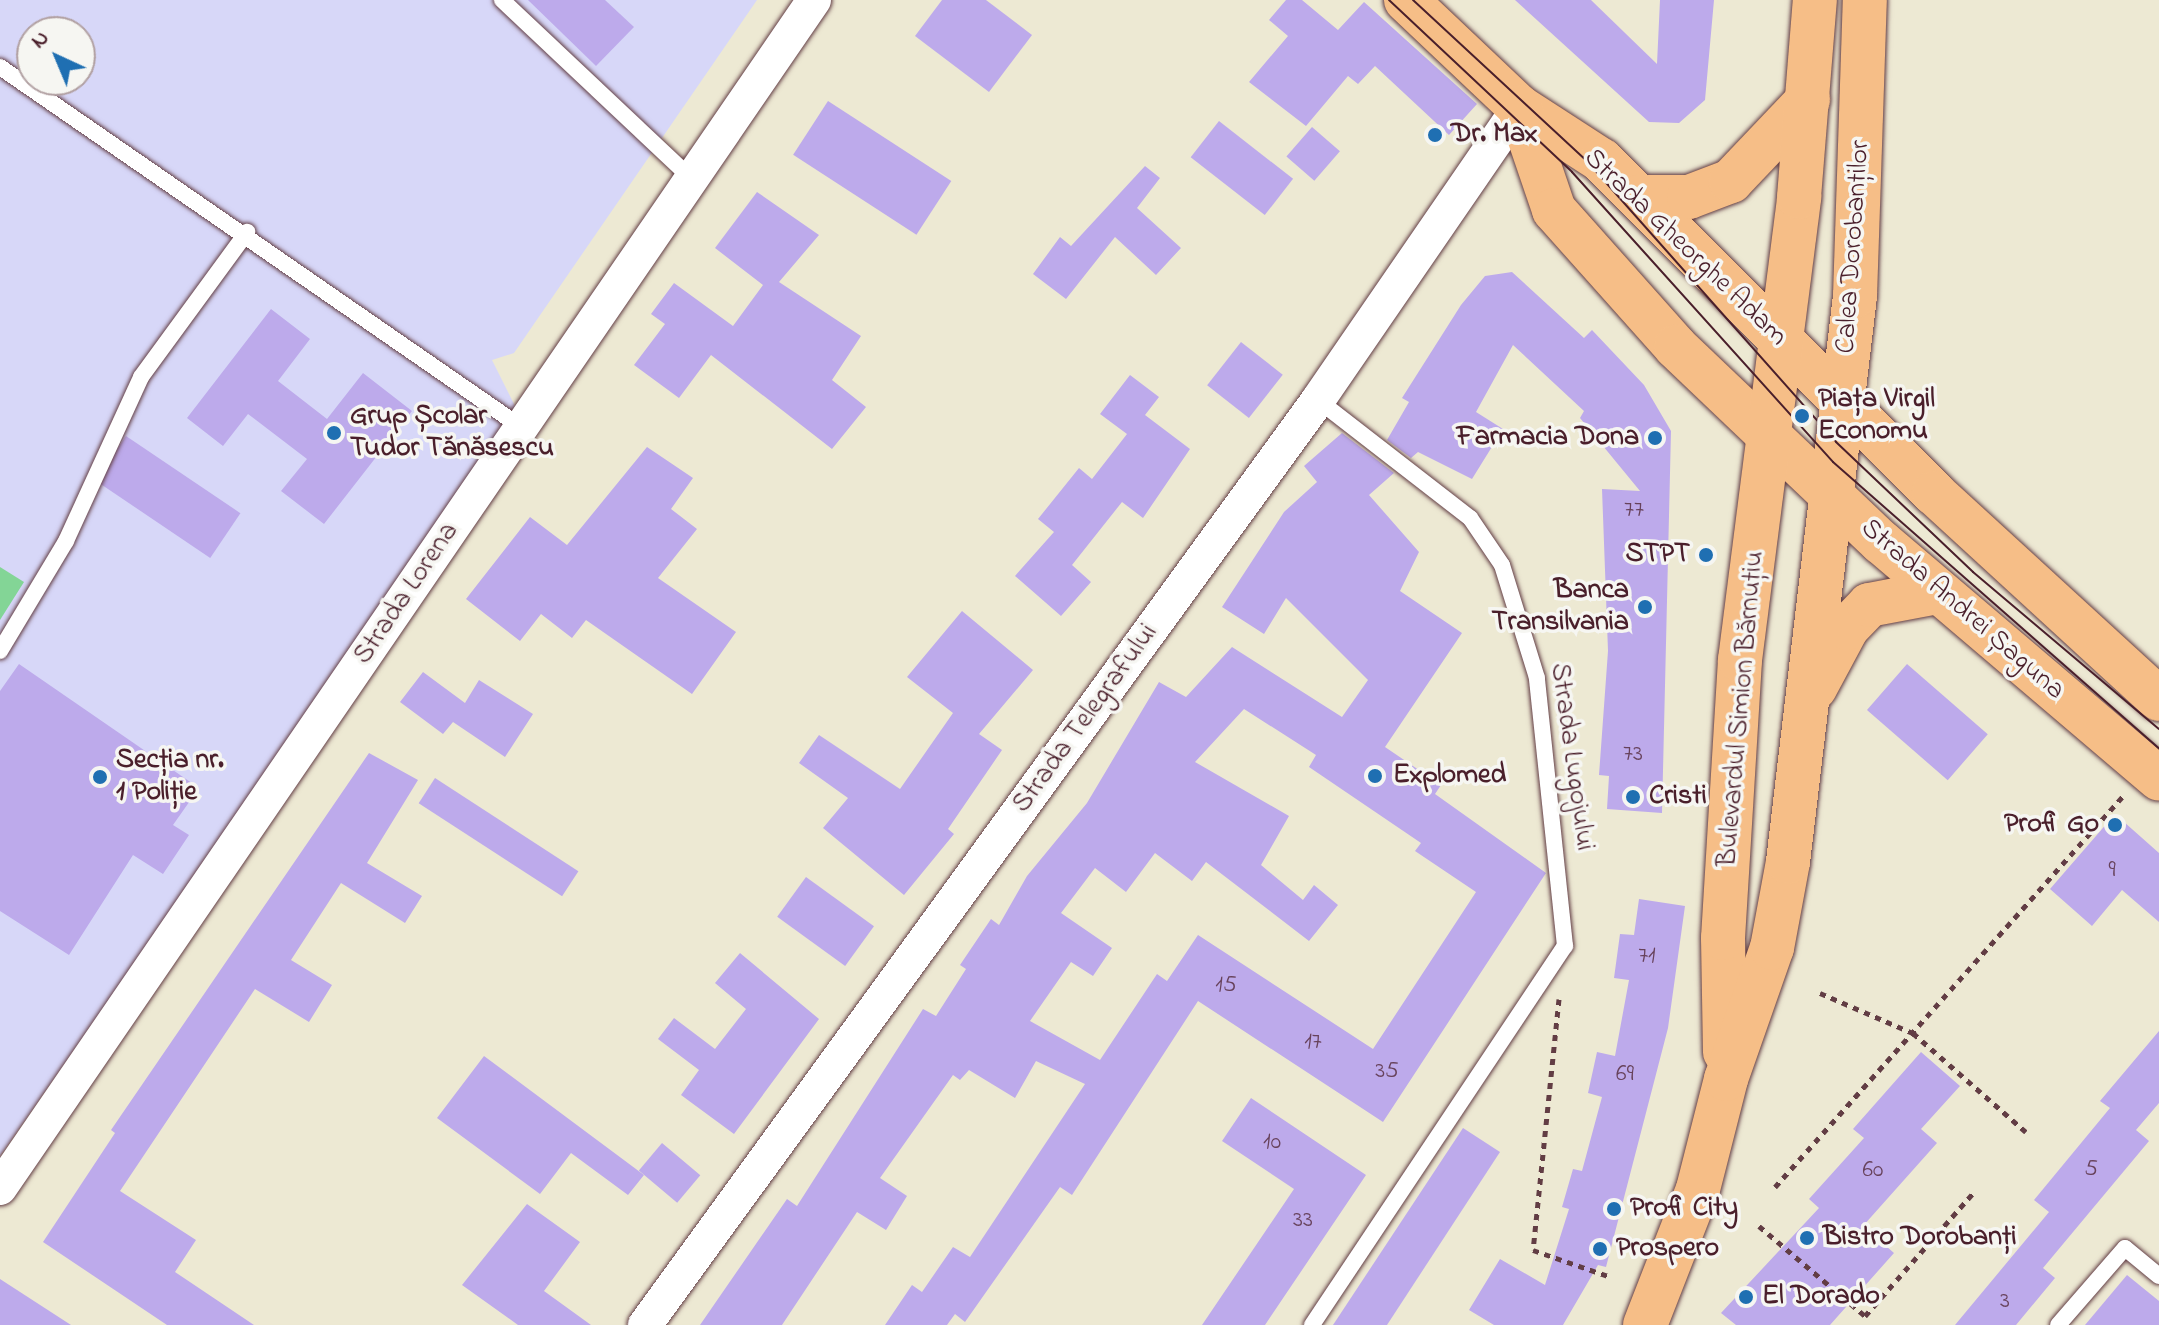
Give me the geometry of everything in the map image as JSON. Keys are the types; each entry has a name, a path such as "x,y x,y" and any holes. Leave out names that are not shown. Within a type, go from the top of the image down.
{"main road":[{"name":"Strada Gheorghe Adam","path":"1406,0 1519,107 1601,160 1841,401"},
{"name":"Calea Dorobanților","path":"1782,341 1808,100 1815,0"},
{"name":"Calea Dorobanților","path":"1830,492 1855,296 1865,0"},
{"path":"1638,197 1689,197 1731,181 1808,100"},
{"name":"Strada Gheorghe Adam","path":"1519,107 1554,210 1676,347 1770,435"},
{"name":"Bulevardul Simion Bărnuțiu","path":"1726,1079 1723,938 1740,660 1782,341"},
{"path":"1841,401 2159,699"},
{"name":"Strada Andrei Șaguna","path":"1770,435 2143,785"},
{"name":"Bulevardul Simion Bărnuțiu","path":"1645,1325 1698,1189 1726,1079 1772,948 1830,492"},
{"path":"1805,706 1847,628 1869,605 1937,592"}],"street":[{"name":"Strada Lorena","path":"0,1188 814,0"},
{"name":"Strada Telegrafului","path":"645,1325 1318,400 1519,107"}],"lane":[{"path":"502,0 692,179"},
{"path":"0,67 247,232 521,427"},
{"path":"0,651 66,541 141,377 247,232"},
{"name":"Strada Lugojului","path":"1318,400 1470,518 1502,565 1540,693 1565,946"},
{"path":"1312,1325 1565,946"},
{"path":"2058,1325 2125,1248 2159,1276"}],"path":[{"path":"1775,1187 2143,785"},
{"path":"1565,946 1533,1250 1611,1277"},
{"path":"1820,993 1913,1033 2026,1132"},
{"path":"1759,1226 1865,1316 1975,1191"}],"shaded area":[{"path":"0,0 757,0 514,353 492,360 518,412 0,1156"}],"green space":[{"path":"0,567 24,582 0,620"}],"building":[{"path":"528,0 605,0 634,27 596,66"},
{"path":"942,0 986,0 1032,35 989,92 915,36"},
{"path":"1286,0 1302,0 1338,30 1364,2 1477,104 1449,135 1375,66 1358,84 1348,76 1306,126 1249,82 1288,36 1269,20"},
{"path":"1515,0 1591,0 1657,64 1660,0 1714,0 1705,100 1679,123 1649,122"},
{"path":"828,101 951,181 916,235 793,155"},
{"path":"1219,121 1293,179 1265,215 1191,157"},
{"path":"1312,127 1340,151 1314,181 1286,156"},
{"path":"1145,166 1160,178 1137,208 1181,248 1156,275 1115,237 1066,299 1033,274 1060,237 1071,246"},
{"path":"757,192 819,235 779,282 861,336 832,380 866,407 832,449 711,355 679,398 634,365 665,324 651,314 674,283 733,326 763,285 715,248"},
{"path":"1512,272 1584,338 1592,330 1644,385 1671,431 1662,813 1607,809 1609,776 1599,775 1608,651 1602,489 1640,491 1580,418 1584,411 1513,345 1476,412 1503,429 1472,479 1418,452 1411,458 1387,440 1409,402 1402,398 1461,305 1485,276"},
{"name":"Grup Școlar Tudor Tănăsescu","path":"271,309 310,339 278,381 327,419 363,373 412,411 324,524 281,491 307,459 248,414 223,446 187,418"},
{"path":"1241,342 1283,375 1249,418 1207,385"},
{"path":"1130,375 1159,397 1145,415 1190,449 1143,518 1122,502 1072,565 1091,582 1061,616 1015,576 1054,532 1038,519 1079,468 1092,479 1127,434 1100,414"},
{"path":"1342,433 1394,473 1369,495 1419,552 1400,591 1462,633 1385,747 1441,785 1435,794 1546,873 1383,1122 1198,1001 1072,1195 1060,1187 965,1322 955,1314 947,1325 885,1325 912,1285 922,1292 953,1247 970,1257 1085,1084 1036,1061 1015,1098 969,1070 960,1080 953,1075 880,1178 907,1196 886,1230 857,1212 782,1325 700,1325 787,1199 797,1206 923,1009 936,1016 966,969 960,965 991,919 999,925 1027,876 1087,803 1159,682 1186,697 1232,647 1342,717 1368,680 1286,598 1264,634 1222,607 1284,512 1317,482 1304,466","holes":["1244,709 1316,755 1309,767 1421,843 1415,851 1476,892 1373,1049 1198,935 1167,981 1157,974 1100,1060 1030,1021 1071,962 1093,976 1112,948 1061,913 1095,868 1126,892 1155,853 1192,881 1206,862 1309,941 1338,905 1314,885 1303,900 1261,865 1289,816 1195,762"]},
{"path":"126,436 240,513 210,558 96,481"},
{"path":"647,447 693,478 671,509 697,529 658,578 736,632 692,694 586,620 572,638 541,614 520,641 466,599 530,517 567,545"},
{"path":"962,611 1033,670 979,734 1002,750 948,829 954,834 904,895 823,828 848,798 799,763 819,735 900,789 953,713 907,677"},
{"path":"19,664 199,788 173,825 189,835 163,874 133,855 69,955 0,911 0,691"},
{"path":"1907,664 1988,734 1948,780 1867,710"},
{"path":"423,672 465,703 479,680 533,714 505,757 453,722 443,734 400,702"},
{"path":"369,753 418,780 367,863 422,896 405,923 341,883 291,960 332,985 309,1022 255,989 120,1191 196,1240 175,1272 254,1325 167,1325 43,1242 115,1133 111,1130"},
{"path":"435,778 578,871 562,896 419,803"},
{"path":"2115,814 2159,853 2159,922 2122,890 2092,926 2050,889"},
{"path":"806,877 874,926 845,966 777,917"},
{"path":"1639,899 1685,906 1668,1028 1606,1267 1598,1265 1563,1325 1494,1325 1469,1310 1500,1259 1545,1285 1569,1209 1562,1207 1573,1169 1582,1171 1602,1097 1588,1093 1597,1052 1615,1056 1629,980 1614,978 1620,934 1634,935"},
{"path":"740,953 819,1019 734,1134 681,1095 699,1070 658,1039 674,1018 715,1049 746,1009 715,983"},
{"path":"2159,1031 2159,1103 2136,1130 2149,1141 2043,1268 2055,1278 2016,1325 1955,1325 2049,1212 2034,1200 2110,1108 2100,1101"},
{"path":"1921,1052 1960,1086 1921,1129 1937,1143 1863,1226 1894,1253 1830,1325 1736,1325 1721,1313 1819,1208 1809,1199 1864,1138 1853,1129"},
{"path":"484,1056 644,1175 628,1195 571,1153 540,1194 437,1118"},
{"path":"1251,1098 1366,1175 1265,1325 1202,1325 1294,1189 1222,1141"},
{"path":"1463,1128 1500,1152 1387,1325 1333,1325"},
{"path":"662,1143 700,1175 677,1203 639,1171"},
{"path":"527,1204 580,1242 544,1291 591,1325 518,1325 462,1285"},
{"path":"2127,1275 2159,1301 2159,1325 2085,1325"},
{"path":"0,1279 71,1325 0,1325"}],"tram line":[{"path":"1389,0 1572,172 1833,462 2159,748"},
{"path":"1413,0 1585,159 1836,442 1973,572 2159,729"}],"place":[{"name":"Dr. Max","path":"1435,135"},
{"name":"Piața Virgil Economu","path":"1802,416"},
{"name":"Grup Școlar Tudor Tănăsescu","path":"334,433"},
{"name":"Farmacia Dona","path":"1655,438"},
{"name":"STPT","path":"1706,555"},
{"name":"Banca Transilvania","path":"1645,607"},
{"name":"Explomed","path":"1375,776"},
{"name":"Secția nr. 1 Poliție","path":"100,777"},
{"name":"Cristi","path":"1633,797"},
{"name":"Profi Go","path":"2115,825"},
{"name":"Profi City","path":"1614,1209"},
{"name":"Bistro Dorobanți","path":"1807,1238"},
{"name":"Prospero","path":"1600,1249"},
{"name":"El Dorado","path":"1746,1297"}]}
